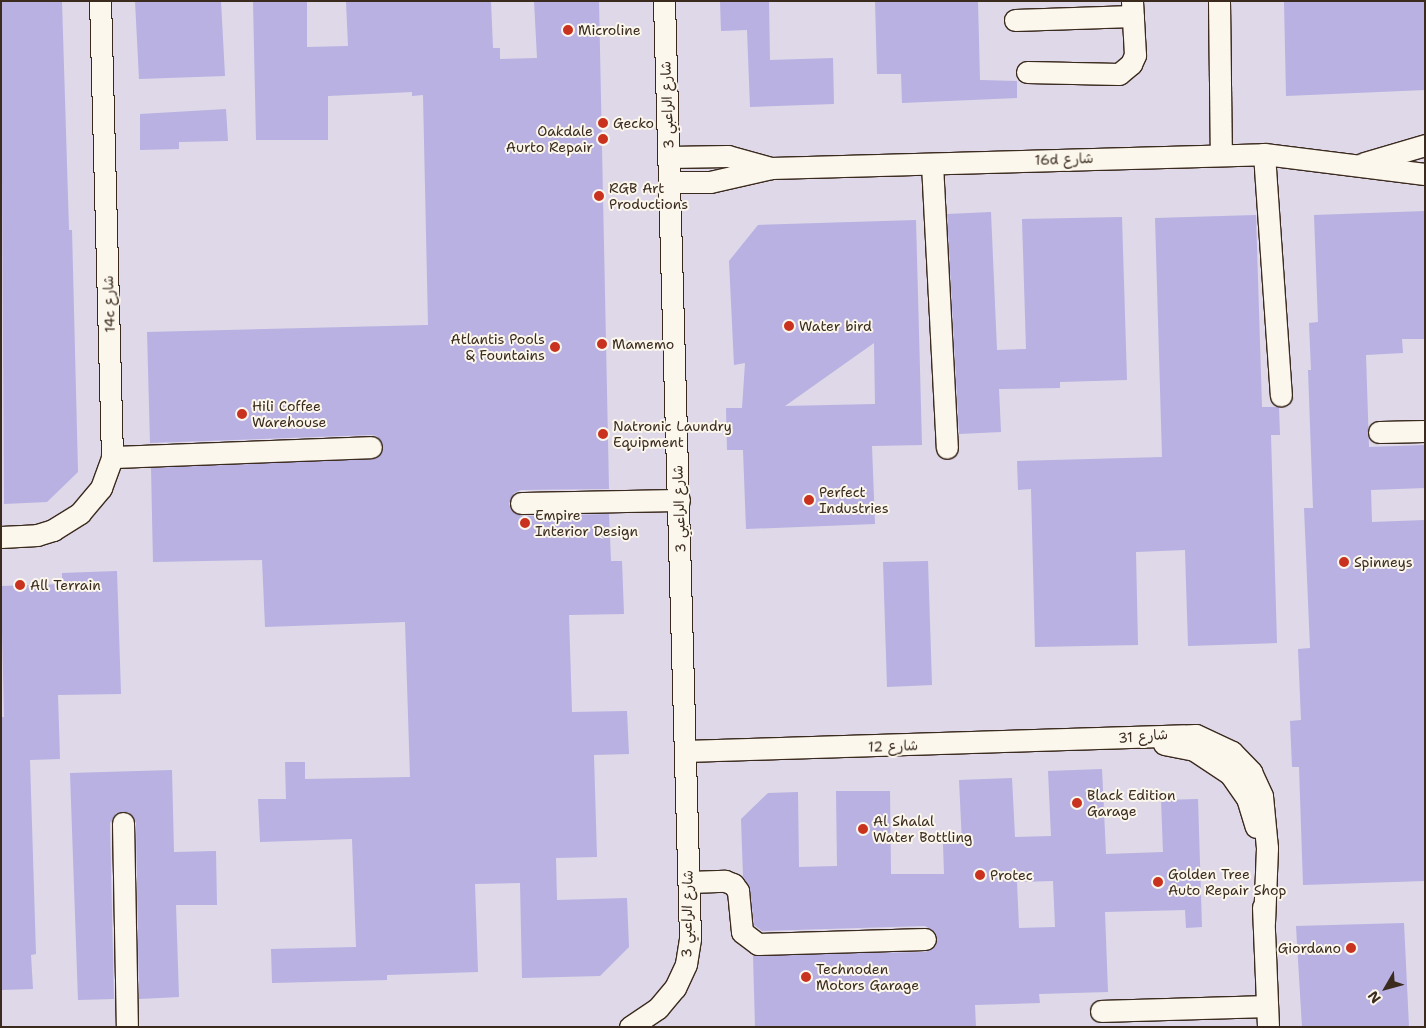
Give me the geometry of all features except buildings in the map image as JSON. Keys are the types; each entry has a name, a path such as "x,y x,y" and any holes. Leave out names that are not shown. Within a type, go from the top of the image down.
{"street":[{"name":"14c شارع","path":"1,537 37,535 74,518 101,488 112,457 100,1"},
{"name":"شارع الراعبي 3","path":"630,1027 658,1008 676,988 686,964 690,938 664,1"},
{"path":"1218,1 1221,154"},
{"path":"1015,20 1133,9 1134,60 1119,74 1027,72"},
{"name":"16d شارع","path":"1357,165 1425,145"},
{"name":"16d شارع","path":"670,182 710,182 772,168 1221,154 1264,154 1425,174"},
{"path":"1264,154 1281,395"},
{"name":"16d شارع","path":"669,157 728,156 772,168"},
{"path":"932,164 947,448"},
{"path":"1357,165 1397,185 1425,188"},
{"path":"1379,432 1425,431"},
{"path":"112,457 371,447"},
{"path":"521,503 679,500"},
{"name":"شارع 31","path":"1101,740 1169,733 1196,735 1221,744 1242,761 1258,784 1265,810 1264,922 1267,1016"},
{"name":"شارع 12","path":"685,751 1101,740"},
{"path":"123,823 128,1027"},
{"path":"689,882 725,881 733,884 738,891 742,932 758,944 925,939"},
{"path":"1101,1011 1267,1016"}],"shaded area":[{"path":"1,1 1425,1 1425,1027 1,1027"}],"place":[{"name":"Microline","path":"568,30"},
{"name":"Gecko","path":"603,123"},
{"name":"Oakdale Aurto Repair","path":"603,139"},
{"name":"RGB Art Productions","path":"599,196"},
{"name":"Water bird","path":"789,326"},
{"name":"Mamemo","path":"602,344"},
{"name":"Atlantis Pools & Fountains","path":"555,347"},
{"name":"Hili Coffee Warehouse","path":"242,414"},
{"name":"Natronic Laundry Equipment","path":"603,434"},
{"name":"Perfect Industries","path":"809,500"},
{"name":"Empire Interior Design","path":"525,523"},
{"name":"Spinneys","path":"1344,562"},
{"name":"All Terrain","path":"20,585"},
{"name":"Black Edition Garage","path":"1077,803"},
{"name":"Al Shalal Water Bottling","path":"863,829"},
{"name":"Protec","path":"980,875"},
{"name":"Golden Tree Auto Repair Shop","path":"1158,882"},
{"name":"Giordano","path":"1351,948"},
{"name":"Technoden Motors Garage","path":"806,977"}]}
